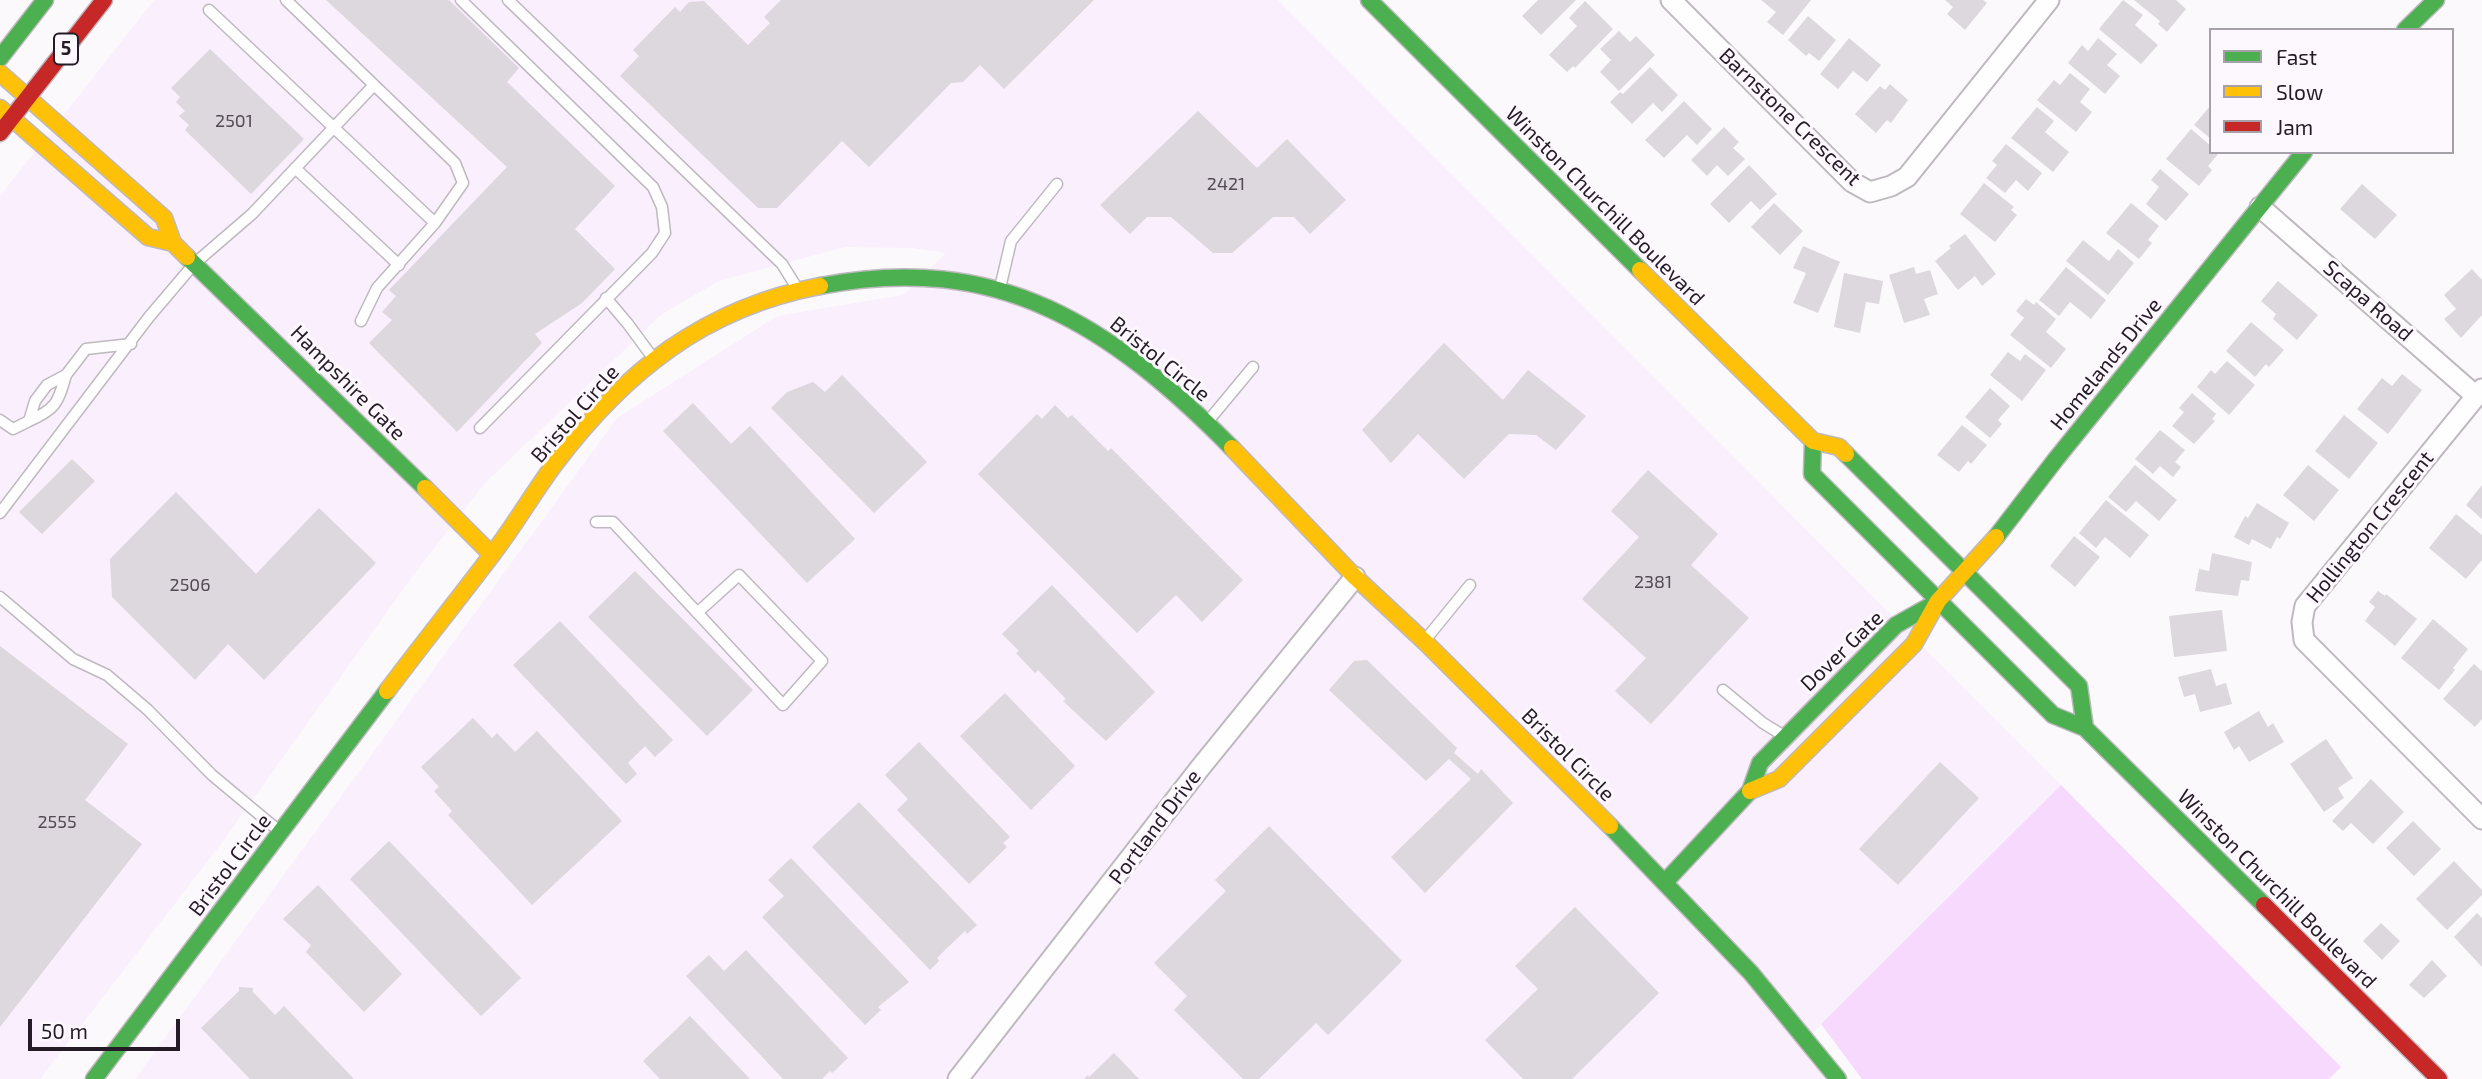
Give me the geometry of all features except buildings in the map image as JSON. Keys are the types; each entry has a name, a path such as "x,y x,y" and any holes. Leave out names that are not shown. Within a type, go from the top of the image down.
{"street":[{"name":"5","path":"0,58 45,0"},
{"name":"5","path":"0,133 6,113 28,97 104,0"},
{"name":"Winston Churchill Boulevard","path":"1369,0 1813,441 1839,447 2079,686 2085,728"},
{"name":"Barnstone Crescent","path":"1671,0 1852,182 1870,191 1891,186 1907,177 2049,0"},
{"path":"2407,28 2436,0"},
{"name":"Hampshire Gate","path":"0,73 163,218 173,243 492,555"},
{"name":"Hampshire Gate","path":"6,113 149,237 173,243"},
{"name":"Homelands Drive","path":"1938,601 1984,553 2056,459 2302,154"},
{"name":"Scapa Road","path":"2260,207 2479,392"},
{"name":"Bristol Circle","path":"94,1079 379,699 492,555 563,453 631,378 691,332 748,306 797,289 880,278 922,278 999,291 1031,300 1114,343 1161,382 1206,424 1355,577 1666,881 1774,999 1838,1079"},
{"name":"Hollington Crescent","path":"2479,392 2305,607 2302,622 2304,640 2482,819"},
{"name":"Winston Churchill Boulevard","path":"1813,441 1812,474 2053,715 2085,728 2440,1079"},
{"name":"Portland Drive","path":"958,1079 1200,768 1355,577"},
{"name":"Dover Gate","path":"1666,881 1750,791 1760,763 1896,625 1938,601"},
{"name":"Dover Gate","path":"1750,791 1779,779 1914,644 1938,601"}],"lane":[{"path":"286,0 455,163 461,174 463,183 435,223 377,288 361,321"},
{"path":"461,0 653,187 662,207 665,233 652,253 480,428"},
{"path":"508,0 782,264 797,289"},
{"path":"209,10 435,223"},
{"path":"0,513 149,317 194,264 252,214 374,85"},
{"path":"295,168 398,265"},
{"path":"999,291 1011,241 1057,184"},
{"path":"606,298 654,360"},
{"path":"0,420 13,429 49,412 61,392 66,375 86,349 131,344"},
{"path":"1206,424 1253,367"},
{"path":"29,421 35,401 47,385 66,375"},
{"path":"596,522 613,522 783,705 822,661 739,575 697,612"},
{"path":"1424,642 1470,585"},
{"path":"0,597 73,659 107,675 148,710 212,775 281,832"},
{"path":"1723,690 1763,723 1786,737"}],"shaded area":[{"path":"154,0 1278,0 2061,785 1808,1038 1838,1079 135,1079 617,418 777,316 903,295 946,253 912,248 845,247 719,281 662,314 485,483 411,578 220,845 40,1079 0,1079 0,196"},
{"path":"2061,785 2341,1067 2329,1079 1862,1079 1821,1024"}],"traffic: fast":[{"path":"0,58 45,0"},
{"path":"1369,0 1640,270"},
{"path":"2407,28 2436,0"},
{"path":"1996,537 2302,154"},
{"path":"187,257 425,488"},
{"path":"820,286 884,278 943,279 997,290 1048,308 1096,334 1142,366 1232,448"},
{"path":"1813,441 1812,474 2053,715 2085,728 2264,905"},
{"path":"1846,454 2079,686 2085,728"},
{"path":"1666,881 1750,791 1760,763 1896,625 1937,602"},
{"path":"94,1079 387,691"},
{"path":"1610,826 1751,973 1838,1079"}],"traffic: slow":[{"path":"0,73 164,218 173,243 187,257"},
{"path":"0,108 148,237 173,243"},
{"path":"1640,270 1813,441 1839,447 1846,454"},
{"path":"387,691 497,548 554,465 609,401 638,373 703,328 739,310 778,296 820,286"},
{"path":"1232,448 1354,576 1426,643 1610,826"},
{"path":"425,488 492,555"},
{"path":"1750,791 1779,779 1914,644 1938,601 1996,537"}],"traffic: jam":[{"path":"0,133 104,0"},
{"path":"2264,905 2439,1079"}]}
